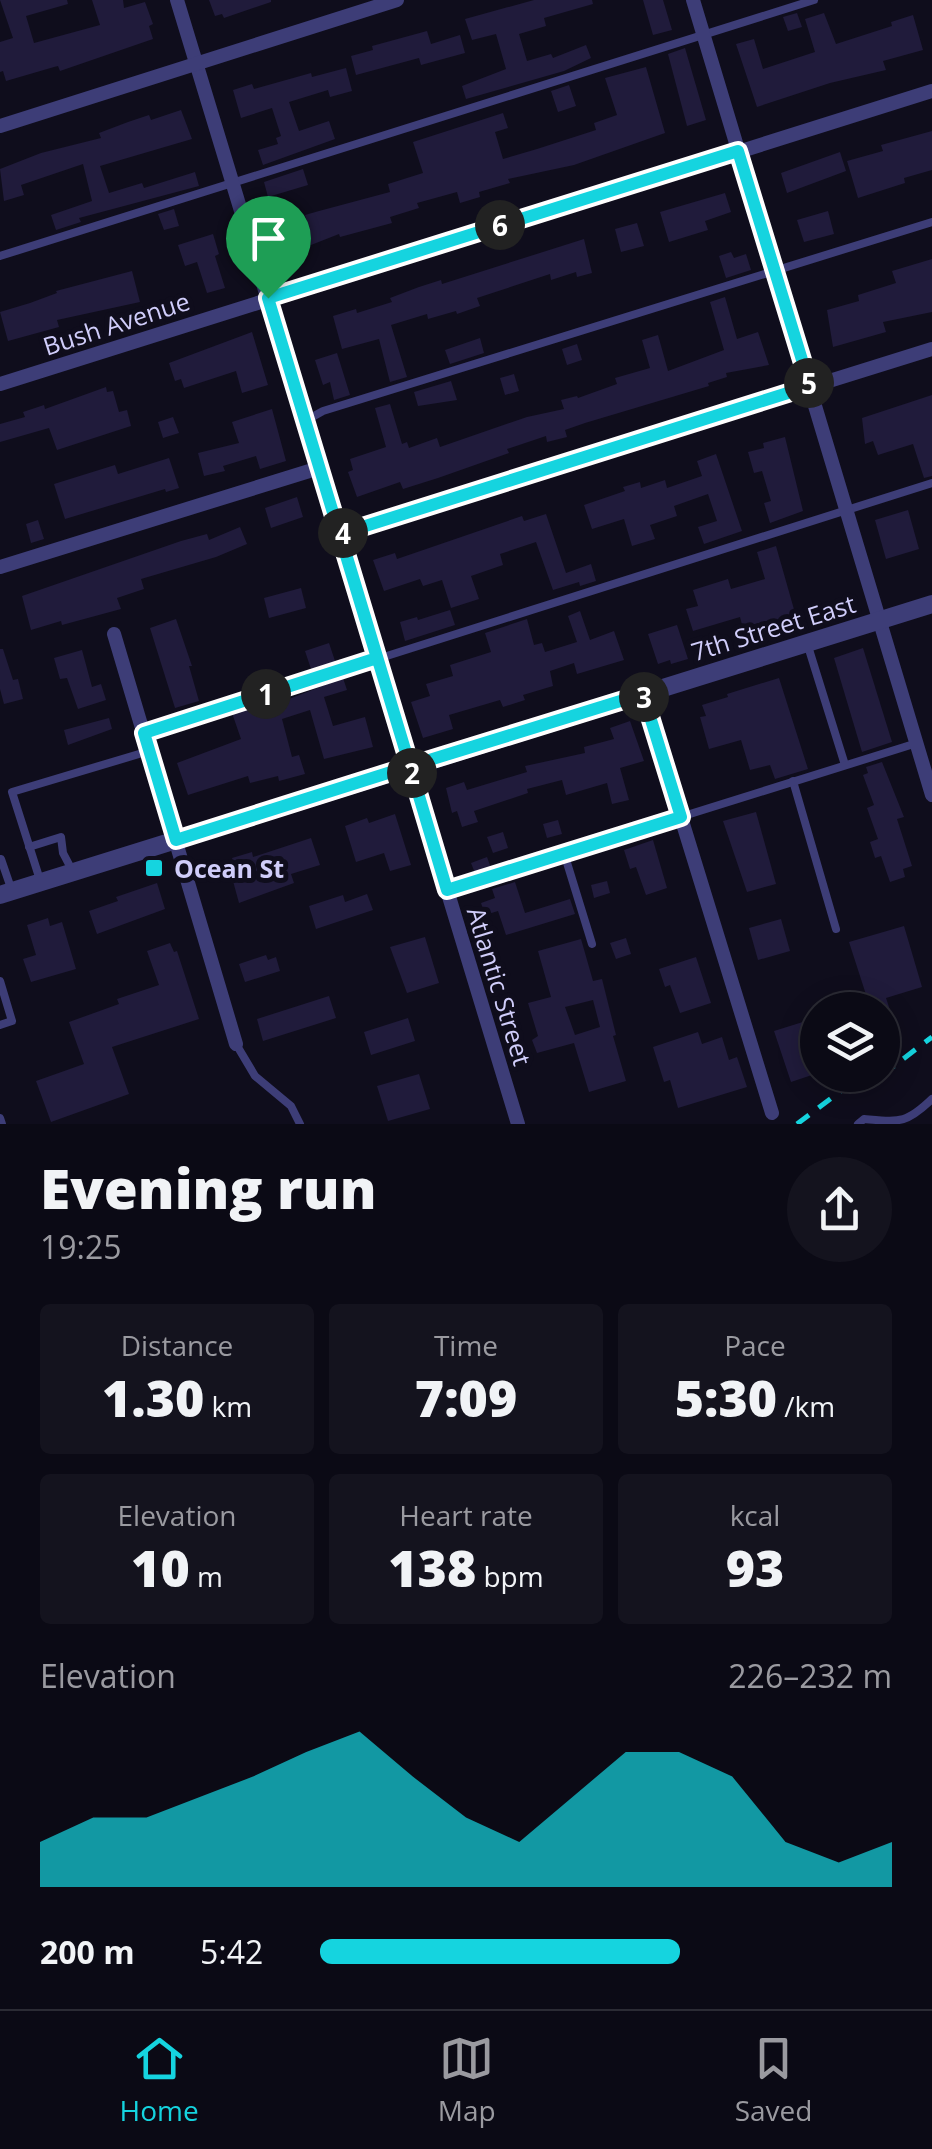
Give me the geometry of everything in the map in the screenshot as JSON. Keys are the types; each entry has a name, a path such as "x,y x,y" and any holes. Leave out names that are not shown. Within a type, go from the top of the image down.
{"street":[{"name":"Atlantic Street","path":"177,0 518,1124"},
{"path":"0,126 397,0"},
{"path":"693,0 932,795"},
{"name":"Bush Avenue","path":"0,384 932,90"},
{"path":"340,534 932,349"},
{"path":"0,568 319,468"},
{"name":"7th Street East","path":"6,893 932,604"},
{"path":"114,634 236,1044"},
{"path":"643,694 772,1113"}],"lane":[{"path":"0,256 814,0"},
{"path":"305,420 323,411 932,222"},
{"path":"144,733 932,483"},
{"path":"807,642 845,765"},
{"path":"447,890 916,742"},
{"path":"0,791 12,792 149,751"},
{"path":"793,782 836,929"},
{"path":"12,792 40,882"},
{"path":"29,848 61,837 63,853 73,872"},
{"path":"564,853 592,944"},
{"path":"0,858 6,893"},
{"path":"0,982 12,1021 0,1025"},
{"path":"236,1044 254,1076 291,1106 300,1124"},
{"path":"858,1124 864,1119 914,1118 932,1099"}],"building":[{"path":"0,0 67,0 68,4 26,16 34,43 100,25 92,0 123,0 124,8 145,2 153,24 149,26 153,39 60,71 58,66 6,81 3,71 0,72 0,42 13,38"},
{"path":"209,0 271,2 224,18 222,14 215,16"},
{"path":"534,0 592,0 593,4 544,18 546,26 519,34 527,61 551,54 553,58 586,45 591,58 564,71 466,99 462,86 506,69 496,34 472,40 465,19"},
{"path":"643,0 663,0 672,30 653,35"},
{"path":"797,13 802,27 788,31 783,17"},
{"path":"824,13 836,44 913,15 923,50 883,61 886,70 757,107 736,44 754,39 763,69 815,52 805,19"},
{"path":"427,31 431,44 460,35 465,53 421,65 419,58 356,75 351,56"},
{"path":"685,48 706,120 687,126 668,54"},
{"path":"646,67 665,133 574,165 508,179 510,183 479,192 480,197 460,203 457,192 417,203 419,208 390,217 392,223 340,237 339,234 283,256 275,230 307,221 305,215 390,192 388,184 423,173 413,142 503,113 508,128 495,132 503,159 537,149 596,130 594,123 617,115 605,78"},
{"path":"346,68 352,91 330,97 328,90 289,102 299,131 329,121 335,139 263,165 258,150 278,144 276,138 281,136 272,108 241,118 233,90 252,84 254,89"},
{"path":"569,85 576,106 558,112 551,91"},
{"path":"181,110 192,139 100,166 109,193 142,183 144,188 195,172 199,186 79,218 81,222 56,230 51,215 92,201 83,164 21,185 24,195 4,201 0,169 41,153 101,138 99,133 149,115 151,120"},
{"path":"932,131 932,170 858,198 847,161 883,151 881,145"},
{"path":"840,152 846,171 787,193 781,173"},
{"path":"303,169 308,185 268,197 264,182"},
{"path":"725,193 731,212 705,221 708,230 669,242 660,212"},
{"path":"174,209 179,226 164,230 158,214"},
{"path":"828,211 834,234 804,242 797,220"},
{"path":"637,223 644,246 621,252 615,229"},
{"path":"213,234 225,288 207,293 197,262 185,266 178,245"},
{"path":"584,239 592,273 577,277 576,272 551,280 550,274 477,298 480,306 457,314 456,311 428,319 427,314 391,325 407,377 390,382 379,339 342,349 333,316 356,309 357,313 392,302 390,298 419,287 441,280 442,284"},
{"path":"731,252 734,258 746,254 751,270 726,278 719,256"},
{"path":"932,259 932,312 883,322 886,332 833,347 827,310 859,301 858,295 896,283 892,271"},
{"path":"132,271 140,302 57,320 59,327 8,341 0,312 56,291"},
{"path":"725,297 737,339 758,332 769,365 726,373 727,377 708,383 709,386 565,430 567,437 547,442 546,436 438,478 403,489 400,482 357,497 348,472 353,470 350,459 386,447 375,408 390,404 402,444 407,442 409,448 437,438 440,447 527,417 564,409 561,400 617,384 615,378 650,368 642,340 658,335 668,371 724,350 710,302"},
{"path":"252,332 268,385 242,393 236,371 184,388 181,379 175,381 169,363"},
{"path":"480,338 484,353 450,364 445,350"},
{"path":"577,344 582,360 567,365 562,349"},
{"path":"337,353 350,395 334,400 330,382 323,385 315,360"},
{"path":"514,374 519,391 505,395 500,378"},
{"path":"451,381 457,400 418,406 414,392"},
{"path":"106,387 107,392 113,391 119,412 127,410 131,426 57,450 49,428 0,442 0,424 25,417 23,412 44,405 45,409"},
{"path":"932,395 932,476 924,478 913,444 878,455 873,441 865,444 862,418"},
{"path":"272,409 286,461 260,469 256,456 204,476 198,453 239,443 232,422"},
{"path":"173,417 179,433 163,438 158,422"},
{"path":"785,437 803,511 770,523 764,503 771,501 762,471 754,473 748,452"},
{"path":"716,454 742,531 704,544 698,527 717,521 708,494 674,506 677,516 650,525 655,539 632,546 624,519 592,529 584,505 640,482 641,488 665,480 667,488 702,476 697,461"},
{"path":"169,458 179,488 65,519 54,484 115,465 118,474"},
{"path":"297,497 303,517 271,528 265,508"},
{"path":"908,510 919,549 886,559 875,520"},
{"path":"546,514 566,573 591,564 596,581 553,590 536,542 500,554 503,565 471,576 479,599 451,608 442,580 423,586 420,579 384,591 373,560 395,553 397,559 522,516 524,521"},
{"path":"38,520 44,539 31,543 26,524"},
{"path":"240,527 247,544 141,579 144,589 117,598 121,609 31,630 22,596 181,541 207,534 209,540"},
{"path":"776,546 797,620 744,632 740,617 693,631 686,609 698,606 693,590 728,579 731,589 765,579 757,552"},
{"path":"301,588 306,608 269,618 264,598"},
{"path":"450,610 455,625 405,641 400,622"},
{"path":"580,611 590,640 614,631 624,660 577,674 574,663 550,671 553,686 523,695 525,700 503,707 500,700 449,715 453,729 423,738 411,702 430,696 426,684 453,676 450,665 491,652 485,633 527,619 534,645 542,643 545,652 577,642 568,616"},
{"path":"176,619 199,701 175,708 150,628"},
{"path":"677,625 688,659 658,664 648,634"},
{"path":"329,643 336,664 312,672 305,651"},
{"path":"863,648 892,742 862,752 834,658"},
{"path":"0,649 13,680 18,679 23,699 4,704 0,689"},
{"path":"82,650 92,687 101,684 106,700 78,709 67,678 60,679 54,658"},
{"path":"343,678 347,690 324,697 333,726 365,717 373,747 324,759 310,710 282,719 292,757 299,755 305,774 250,783 248,776 188,795 177,763 241,739 232,713 288,695 289,699"},
{"path":"779,678 808,769 775,779 770,765 750,770 741,740 709,749 700,717 706,716 702,705"},
{"path":"109,718 112,729 68,745 64,730"},
{"path":"630,721 644,761 620,768 629,800 612,804 607,783 566,795 562,780 527,789 528,793 474,811 478,822 462,827 457,811 452,813 446,788 464,782 467,790 527,772 525,766 585,753 584,747 614,739 610,728"},
{"path":"882,762 904,817 897,819 912,866 903,869 905,877 890,882 881,856 875,858 870,842 878,839 867,808 874,805 863,775 868,773 866,767"},
{"path":"756,812 776,884 747,892 723,821"},
{"path":"395,814 411,865 390,871 384,853 356,862 345,826"},
{"path":"558,820 562,834 547,838 543,824"},
{"path":"503,832 508,848 493,853 487,837"},
{"path":"311,838 320,865 291,874 294,883 239,903 230,870 235,868 232,858 252,852 253,857"},
{"path":"653,840 667,888 646,895 636,867 630,869 624,850"},
{"path":"487,857 491,868 475,873 471,863"},
{"path":"607,881 610,893 594,898 591,885"},
{"path":"515,882 525,913 570,899 575,914 506,935 498,911 485,915 481,903 495,898 492,889"},
{"path":"157,883 165,909 97,934 89,911"},
{"path":"367,894 373,910 316,929 309,906 343,895 345,902"},
{"path":"48,918 50,926 62,922 76,969 31,982 23,959 36,955 27,925"},
{"path":"781,919 790,951 758,960 749,928"},
{"path":"904,926 922,987 900,994 865,992 849,942"},
{"path":"425,937 439,983 407,993 390,947"},
{"path":"626,938 631,954 616,959 610,943"},
{"path":"581,939 593,981 602,979 626,1081 589,1092 574,1043 537,1053 532,1040 538,1036 528,1003 551,997 538,951","holes":["593,1000 600,1027 575,1035 565,1007"]},
{"path":"170,943 177,951 199,1019 112,1047 129,1094 51,1122 36,1081 84,1064 69,1022 119,1004 117,999 159,985 147,951"},
{"path":"266,955 268,960 276,957 280,971 245,982 239,964"},
{"path":"696,957 711,1003 680,1013 670,985 665,987 659,969"},
{"path":"329,996 336,1018 263,1041 257,1019"},
{"path":"408,1018 415,1041 371,1055 364,1032"},
{"path":"800,1023 800,1079 791,1082 774,1031"},
{"path":"698,1032 702,1044 722,1037 729,1060 737,1057 747,1087 678,1108 670,1080 664,1082 653,1047"},
{"path":"419,1074 430,1109 388,1121 377,1086"}],"railway":[{"path":"900,1061 932,1037"},
{"path":"797,1124 839,1092"}],"place":[{"name":"Ocean St","path":"154,868"}],"route":[{"path":"268,298 377,658 144,733 176,840 410,766 447,890 681,817 643,694 410,766 340,534 810,386 738,151 268,298"}]}
